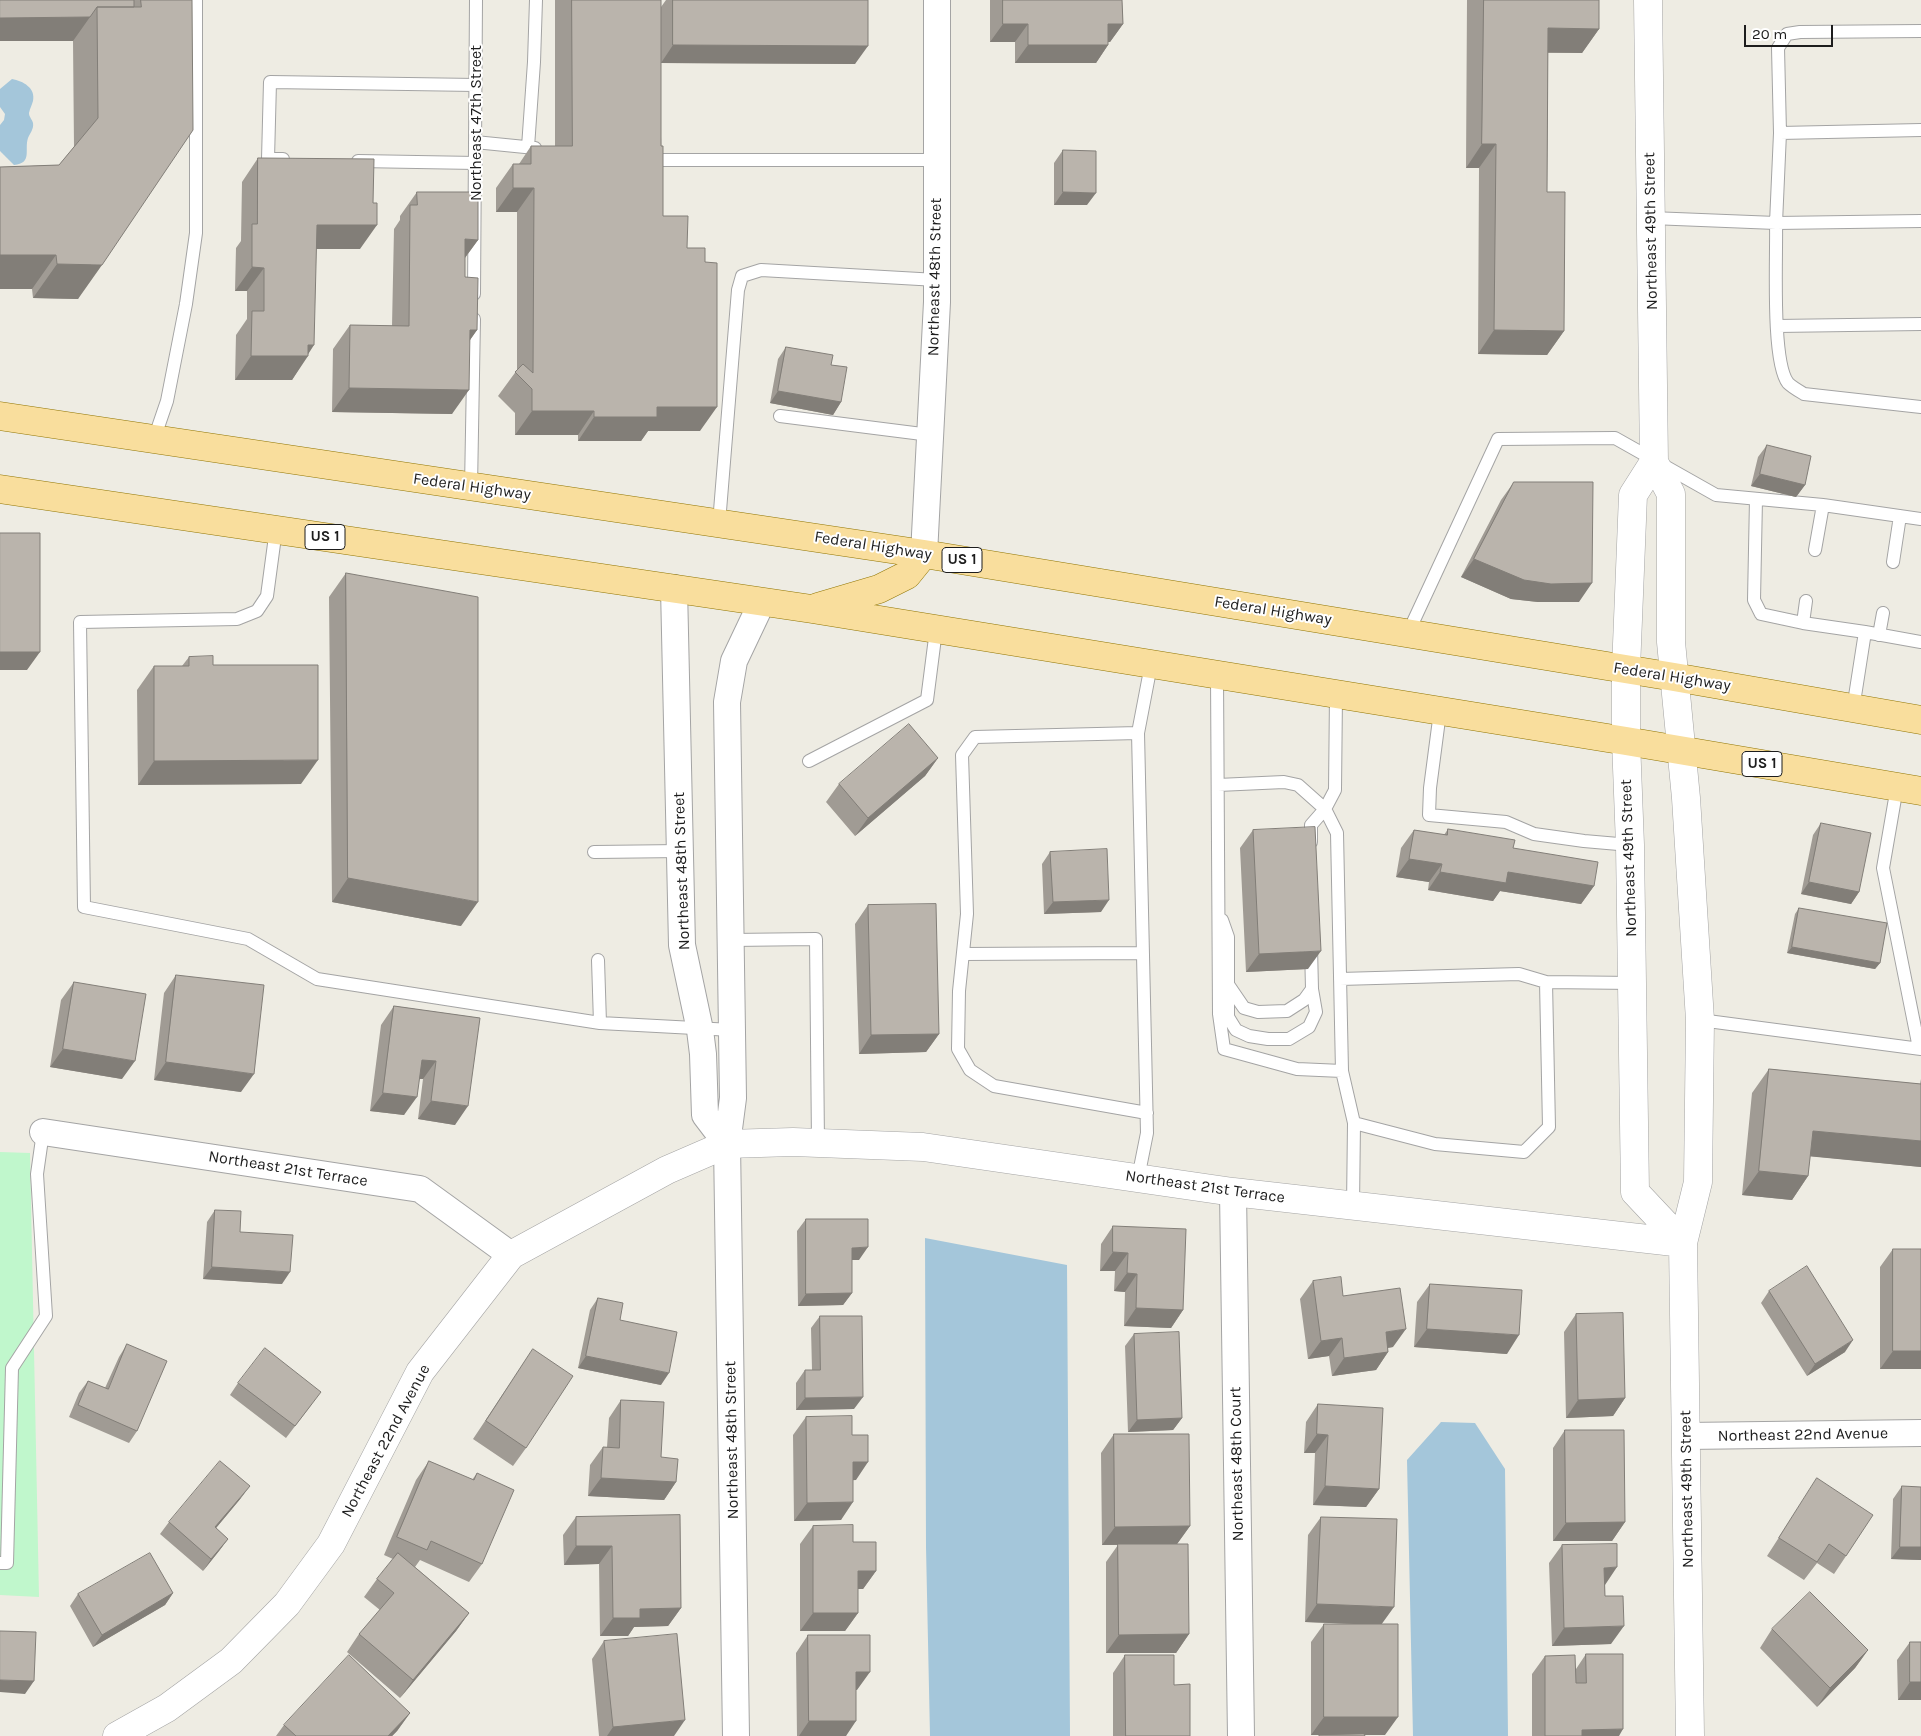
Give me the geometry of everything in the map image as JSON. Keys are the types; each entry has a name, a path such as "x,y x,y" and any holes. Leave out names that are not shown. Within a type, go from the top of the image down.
{"main road":[{"name":"Federal Highway","path":"0,416 924,554 1626,669 1921,720"},
{"name":"US 1","path":"0,489 812,609 1626,741 1909,789"},
{"path":"812,609 878,589 906,575 924,554"}],"street":[{"name":"Northeast 48th Street","path":"924,554 937,280 938,0"},
{"name":"Northeast 49th Street","path":"1648,0 1654,462 1671,494 1671,642 1686,798 1700,1020 1698,1182 1683,1243 1690,1736"},
{"name":"Northeast 49th Street","path":"1654,462 1633,495 1626,669 1635,1192 1683,1243"},
{"name":"Northeast 48th Street","path":"674,588 682,945 700,1030 703,1054 705,1115 727,1144"},
{"name":"Northeast 48th Street","path":"736,1736 727,1144 733,1098 727,702 734,661 762,602"},
{"name":"Northeast 21st Terrace","path":"43,1132 420,1189 512,1255"},
{"name":"Northeast 21st Terrace","path":"727,1144 793,1142 923,1148 1233,1192 1683,1243"},
{"name":"Northeast 22nd Avenue","path":"117,1736 167,1708 231,1660 287,1604 331,1544 420,1372 512,1255 667,1170 727,1144"},
{"name":"Northeast 48th Court","path":"1233,1192 1241,1736"},
{"name":"Northeast 22nd Avenue","path":"1686,1436 1921,1434"}],"lane":[{"path":"154,439 167,401 186,304 196,232 196,0"},
{"name":"Northeast 47th Street","path":"472,487 476,0"},
{"path":"528,147 536,0"},
{"path":"1921,31 1800,32 1787,34 1778,48 1780,132 1776,223 1777,326 1782,370 1788,383 1804,394 1921,407"},
{"path":"298,160 268,159 270,82 476,85"},
{"path":"1780,132 1921,130"},
{"path":"476,142 546,149"},
{"path":"347,160 476,163"},
{"path":"644,160 937,160"},
{"path":"1651,218 1776,223 1921,221"},
{"path":"719,523 738,290 742,276 761,270 937,280"},
{"path":"1777,326 1921,324"},
{"path":"780,416 930,434"},
{"path":"1408,633 1498,439 1615,438 1654,462 1716,495 1823,504 1921,519"},
{"path":"1756,499 1754,600 1761,614 1803,623 1921,642"},
{"path":"1815,550 1823,504"},
{"path":"1893,562 1900,516"},
{"path":"276,529 267,596 257,611 238,619 80,622 84,908 248,939 317,979 600,1023 700,1030 732,1030"},
{"path":"1803,623 1806,601"},
{"path":"1879,635 1883,613"},
{"path":"809,761 927,700 936,630"},
{"path":"1853,708 1865,632"},
{"path":"1138,1178 1147,1133 1147,1112 1138,733 1151,665"},
{"path":"1217,676 1219,1014 1224,1049 1297,1069 1342,1071"},
{"path":"1311,851 1311,825 1325,809 1335,790 1336,695"},
{"path":"1440,712 1430,788 1429,815 1506,822 1534,834 1630,845"},
{"path":"1138,733 976,737 962,754 967,914 959,992 958,1048 970,1070 994,1086 1147,1112"},
{"path":"1218,785 1284,782 1298,785 1325,809 1337,832 1342,1071 1354,1123 1353,1206"},
{"path":"1700,1020 1920,1048 1882,868 1909,789"},
{"path":"594,852 681,851"},
{"path":"1218,908 1228,937 1228,1017 1236,1030 1249,1036 1268,1039 1289,1039 1310,1028 1316,1012 1312,989 1311,933"},
{"path":"731,940 816,939 818,1143"},
{"path":"963,954 1144,953"},
{"path":"598,960 600,1023"},
{"path":"1340,979 1519,974 1546,982 1632,983"},
{"path":"1354,1123 1435,1144 1524,1152 1549,1127 1546,982"},
{"path":"1228,986 1244,1008 1258,1012 1287,1011 1304,1000 1312,989"},
{"path":"0,1563 7,1562 12,1368 46,1316 37,1174 43,1132"}],"green space":[{"path":"0,1152 30,1153 39,1597 0,1595"}],"water":[{"path":"12,79 20,81 33,92 29,116 33,127 28,138 26,159 20,164 14,165 0,151 0,125 4,120 5,114 0,107 0,89"},
{"path":"925,1238 1067,1265 1070,1736 930,1736 926,1547"},
{"path":"1441,1422 1475,1423 1505,1469 1508,1736 1413,1736 1407,1460"}],"building":[{"path":"0,0 134,0 134,7 97,7 90,17 0,18"},
{"path":"141,0 192,0 193,130 102,265 57,264 56,255 0,255 0,167 59,165 98,118 97,7 141,7"},
{"path":"572,0 661,0 663,216 688,216 687,248 705,248 705,262 717,263 717,407 657,407 657,417 594,417 594,411 532,411 532,389 515,372 523,364 533,373 534,188 513,188 513,164 531,164 531,146 572,146"},
{"path":"673,0 868,0 868,46 673,45"},
{"path":"1003,0 1122,0 1123,24 1108,24 1108,45 1028,45 1028,24 1003,24"},
{"path":"1484,0 1599,0 1599,29 1548,28 1547,192 1565,192 1564,331 1494,330 1496,144 1482,144"},
{"path":"1063,150 1096,151 1096,193 1063,192"},
{"path":"258,158 374,159 373,203 377,203 377,225 317,225 314,345 308,345 308,356 251,356 252,311 264,311 264,268 252,267 252,224 257,224"},
{"path":"417,192 478,192 478,240 465,239 465,277 478,278 477,330 470,330 469,390 349,388 350,325 409,326 410,205 417,205"},
{"path":"786,347 833,355 831,365 847,367 841,402 778,391"},
{"path":"1767,445 1811,456 1805,485 1760,474"},
{"path":"1514,482 1593,482 1592,583 1551,584 1524,580 1474,559"},
{"path":"0,533 40,533 40,652 0,652"},
{"path":"346,573 478,597 478,902 348,878"},
{"path":"213,656 213,665 318,665 318,760 154,761 154,666 189,666 189,657"},
{"path":"909,724 938,758 868,818 839,784"},
{"path":"1821,823 1871,833 1859,892 1809,882"},
{"path":"1315,827 1321,951 1259,954 1253,830"},
{"path":"1448,829 1515,840 1513,848 1598,862 1594,886 1508,872 1506,883 1440,872 1442,864 1409,859 1414,830 1447,835"},
{"path":"1107,849 1109,900 1053,902 1050,852"},
{"path":"936,904 939,1034 871,1035 868,905"},
{"path":"1799,908 1887,923 1880,963 1792,947"},
{"path":"176,975 264,985 254,1074 166,1062"},
{"path":"74,982 146,994 135,1061 63,1049"},
{"path":"394,1006 480,1018 468,1106 431,1101 436,1061 422,1060 417,1097 383,1093"},
{"path":"1769,1069 1921,1084 1921,1141 1813,1131 1808,1176 1759,1171"},
{"path":"215,1210 241,1211 240,1232 293,1235 290,1272 212,1267"},
{"path":"806,1219 868,1219 868,1247 852,1248 852,1293 806,1294"},
{"path":"1113,1226 1186,1229 1183,1310 1136,1308 1137,1274 1127,1273 1128,1253 1113,1252"},
{"path":"1893,1249 1921,1249 1921,1351 1893,1351"},
{"path":"1807,1266 1853,1340 1815,1364 1769,1291"},
{"path":"1341,1277 1343,1296 1400,1288 1406,1329 1386,1332 1388,1352 1344,1358 1342,1338 1321,1341 1313,1281"},
{"path":"1430,1284 1522,1290 1519,1335 1427,1329"},
{"path":"598,1298 623,1303 620,1320 677,1332 669,1373 586,1356"},
{"path":"1623,1313 1625,1398 1578,1400 1576,1314"},
{"path":"820,1316 862,1316 863,1397 805,1398 805,1370 820,1370"},
{"path":"1179,1332 1182,1418 1137,1420 1134,1334"},
{"path":"127,1344 167,1361 137,1431 78,1405 88,1381 108,1389"},
{"path":"265,1348 321,1392 295,1426 238,1383"},
{"path":"533,1349 573,1376 526,1448 486,1421"},
{"path":"621,1400 664,1402 661,1457 678,1459 676,1482 601,1478 603,1447 619,1448"},
{"path":"1318,1404 1383,1408 1379,1489 1325,1486 1328,1435 1317,1434"},
{"path":"852,1416 852,1435 868,1435 868,1462 853,1462 853,1502 807,1503 806,1417"},
{"path":"1565,1430 1624,1430 1625,1522 1566,1523"},
{"path":"1114,1434 1189,1434 1190,1526 1115,1527"},
{"path":"220,1461 250,1486 215,1527 228,1539 211,1559 169,1522"},
{"path":"429,1461 474,1480 477,1473 514,1490 482,1564 431,1541 427,1550 397,1537"},
{"path":"1817,1478 1873,1515 1846,1556 1829,1544 1817,1562 1779,1538"},
{"path":"1902,1486 1921,1487 1921,1547 1900,1547"},
{"path":"680,1515 681,1608 640,1609 640,1618 613,1618 612,1546 576,1546 576,1517"},
{"path":"1321,1517 1397,1519 1394,1607 1317,1604"},
{"path":"853,1525 853,1542 876,1542 876,1571 858,1571 858,1613 813,1613 813,1526"},
{"path":"1118,1544 1188,1544 1189,1634 1119,1635"},
{"path":"1617,1544 1617,1567 1604,1568 1605,1596 1623,1596 1624,1626 1564,1628 1562,1545"},
{"path":"150,1553 173,1593 102,1635 78,1594"},
{"path":"398,1553 469,1613 413,1680 359,1634 394,1593 377,1579"},
{"path":"1810,1592 1868,1650 1830,1688 1772,1629"},
{"path":"1324,1624 1398,1624 1398,1717 1324,1717"},
{"path":"0,1631 36,1632 34,1681 0,1680"},
{"path":"677,1634 685,1720 613,1727 604,1641"},
{"path":"808,1635 870,1635 870,1672 856,1672 856,1721 809,1721"},
{"path":"1910,1642 1921,1642 1921,1682 1910,1682"},
{"path":"1586,1654 1623,1654 1623,1729 1582,1730 1582,1736 1545,1736 1545,1656 1575,1655 1576,1683 1586,1683"},
{"path":"349,1655 410,1713 388,1736 296,1736 284,1725"},
{"path":"1125,1655 1174,1655 1174,1685 1190,1684 1190,1736 1126,1736"},
{"path":"1364,1734 1365,1736 1319,1736 1319,1735"}]}
